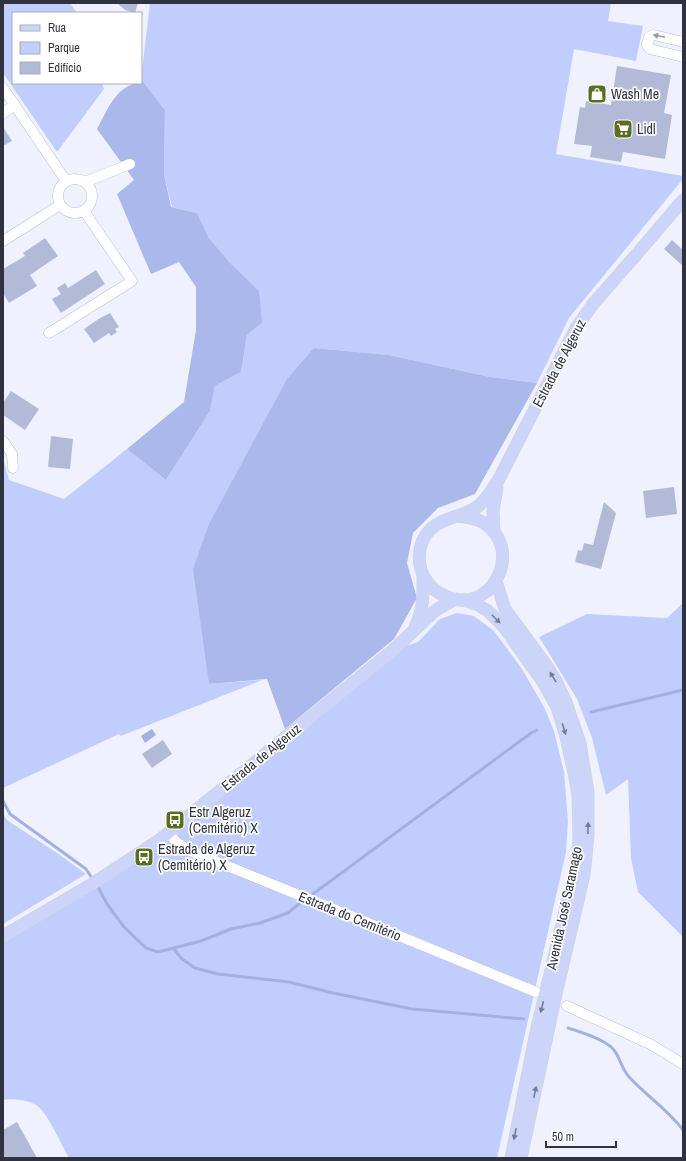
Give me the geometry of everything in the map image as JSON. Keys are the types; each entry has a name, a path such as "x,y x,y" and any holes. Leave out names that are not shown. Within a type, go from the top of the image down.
{"main road":[{"name":"Estrada de Algeruz","path":"411,633 422,609 424,598 423,576 419,553 422,542 428,532 436,524 475,509 481,504 499,479 576,328 593,304 682,201"},
{"name":"Estrada de Algeruz","path":"494,532 493,502 499,479"},
{"name":"Estrada de Algeruz","path":"3,936 95,882 152,846 393,650 436,610 459,600 476,597 487,591 496,581 502,569 503,556 501,543 494,532 484,523 471,517 458,516"},
{"name":"Estrada de Algeruz","path":"423,576 436,592 445,597 459,600"},
{"name":"Avenida José Saramago","path":"496,581 505,609 544,662 555,679 566,702 580,743 588,792 588,836 584,875 556,994 521,1158"},
{"name":"Avenida José Saramago","path":"459,600 476,604 488,611 504,627 543,682 557,707 565,733 578,795 579,841 574,874 536,1032 511,1158"}],"street":[{"path":"683,42 654,35 649,37 647,45 650,49 683,57"},
{"path":"3,88 66,181"},
{"path":"3,113 15,105"},
{"path":"85,182 130,164"},
{"path":"72,179 79,179 85,182 90,187 92,193 92,200 89,206 84,211 77,213 70,213 64,210 57,199 61,186 66,181 72,179"},
{"path":"3,241 60,205"},
{"path":"49,333 132,281 84,211"},
{"path":"3,441 12,454 13,468"},
{"name":"Estrada do Cemitério","path":"169,833 176,842 190,851 536,992"},
{"path":"567,1006 650,1044 683,1064"}],"green space":[{"path":"3,3 70,3 76,12 12,12 12,84 102,84 104,89 57,152 3,73"},
{"path":"150,3 611,3 608,21 643,26 636,61 574,49 556,154 683,176 683,179 569,318 537,383 490,377 389,355 314,348 209,684 262,680 121,736 119,734 3,788 3,458 9,480 64,499 127,449 166,480 210,411 215,386 241,372 247,335 262,323 231,264 209,238 197,213 172,207 164,174 165,110 142,80"},
{"path":"683,603 683,937 638,892 631,858 628,779 606,795 592,738 577,699 539,637 587,614 667,618"},
{"path":"457,613 474,616 494,631 522,669 545,709 554,731 564,772 568,821 566,852 497,1158 69,1158 45,1114 36,1105 15,1099 3,1100 3,943 94,889 402,647 418,642 440,619"},
{"path":"3,813 7,820 86,874 3,924"}],"shaded area":[{"path":"142,80 165,110 164,174 171,207 197,213 209,238 231,264 259,291 262,323 247,335 241,372 215,386 210,411 166,480 127,449 184,402 196,330 196,287 179,262 151,274 117,194 134,180 97,129 114,99 125,88 133,84 142,84"},
{"path":"314,348 389,355 490,377 537,383 475,494 438,508 413,533 407,563 417,598 394,639 285,729 267,679 209,684 193,569 209,524 287,379"},
{"path":"152,729 156,735 145,743 141,736"}],"building":[{"path":"117,3 138,3 135,12 125,10"},
{"name":"Lidl","path":"617,66 671,75 664,113 672,115 665,159 623,152 621,162 590,157 592,146 574,144 580,107 585,108 586,101 611,105"},
{"path":"3,127 12,141 3,146"},
{"path":"45,238 58,256 30,275 37,286 9,303 3,293 3,269 25,256 23,253"},
{"path":"672,240 683,250 683,266 664,249"},
{"path":"96,270 105,284 61,313 52,299 61,294 57,288 65,283 68,288"},
{"path":"110,313 119,327 115,329 117,332 111,336 109,333 94,343 84,329"},
{"path":"11,391 39,409 25,430 3,415 3,403"},
{"path":"51,436 73,439 70,469 48,467"},
{"path":"674,487 677,514 646,518 643,491"},
{"path":"604,502 616,513 601,569 575,562 578,550 582,551 584,543 593,545"},
{"path":"163,740 172,754 152,768 142,754"},
{"path":"17,1122 37,1158 3,1158 3,1130"}],"waterway":[{"path":"591,712 683,690"},
{"path":"313,894 537,730"},
{"path":"3,801 10,814 86,869 94,881"},
{"path":"97,885 107,904 124,927 146,948 158,952 201,941 231,929 260,923 288,913 301,902"},
{"path":"174,949 182,959 195,968 218,974 289,982 333,993 412,1009 524,1019"},
{"path":"568,1028 592,1036 609,1045 617,1055 630,1078 671,1116 683,1130"}],"place":[{"name":"Wash Me","path":"597,94"},
{"name":"Lidl","path":"623,129"},
{"name":"Estr Algeruz (Cemitério) X","path":"175,820"},
{"name":"Estrada de Algeruz (Cemitério) X","path":"144,857"}]}
